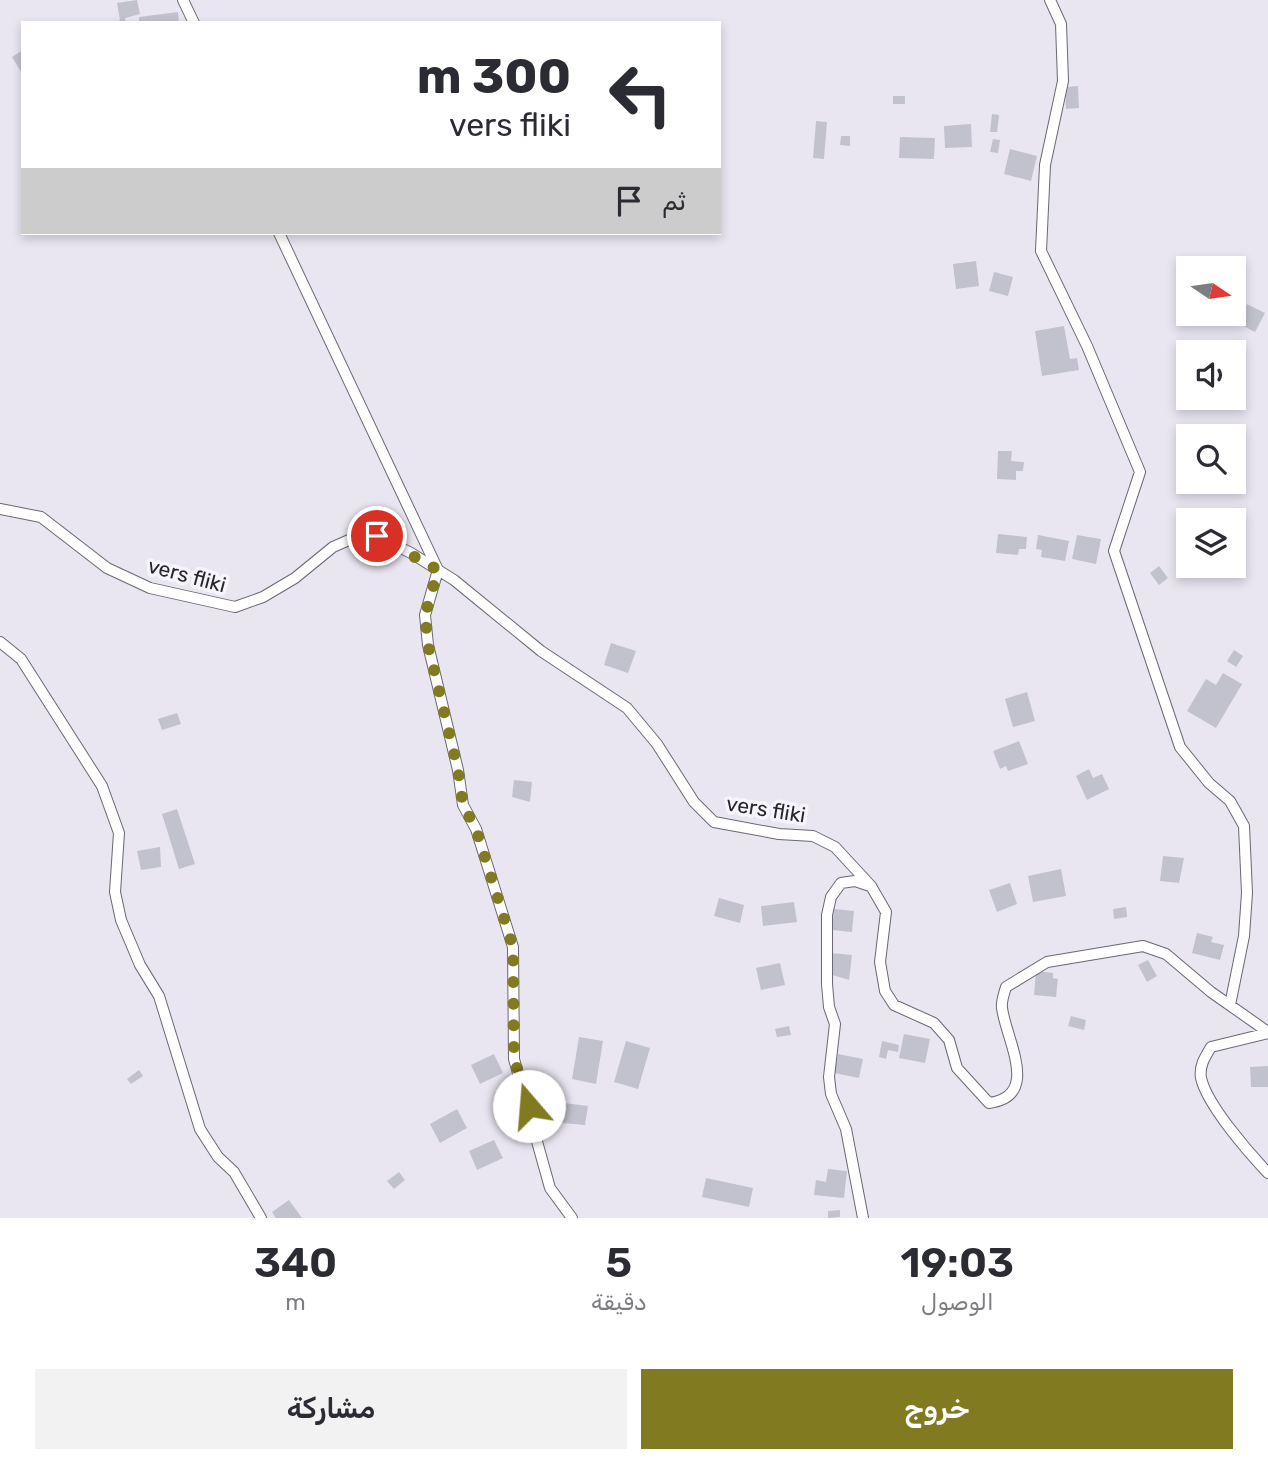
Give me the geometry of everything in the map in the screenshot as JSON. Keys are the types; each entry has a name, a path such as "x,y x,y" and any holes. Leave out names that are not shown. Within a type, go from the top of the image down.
{"street":[{"path":"183,0 193,21"},
{"path":"1051,0 1061,24 1063,82 1045,165 1041,251 1087,346 1140,472 1114,551 1180,747 1209,783 1230,801 1244,826 1247,893 1244,936 1230,1005"},
{"path":"280,235 438,570 425,615 441,709 458,770 463,805 476,829 513,947 514,1059 550,1188 572,1218"},
{"name":"vers fliki","path":"0,509 41,517 107,568 150,588 235,607 262,597 295,578 333,547 358,536 377,536 392,542 438,570 541,651 627,708 657,744 694,802 714,822 779,834 813,836 835,847 871,886 886,912 880,962 885,991 894,1005 934,1023 949,1040 957,1068 989,1103 1003,1101 1013,1094 1019,1073 1001,1006 1006,987 1047,962 1143,946 1166,954 1268,1032"},
{"path":"0,642 21,659 102,786 119,833 115,892 121,920 140,965 159,996 200,1129 218,1157 234,1172 261,1218"},
{"path":"863,1218 846,1129 831,1094 829,1077 835,1024 829,1007 826,949 827,915 831,897 841,883 855,881 871,886"},
{"path":"1268,1032 1211,1047 1201,1064 1201,1079 1237,1140 1268,1173"}],"building":[{"path":"137,0 140,14 125,18 126,21 118,21 117,3"},
{"path":"178,12 179,21 139,21 139,17"},
{"path":"21,51 21,72 12,57"},
{"path":"1078,86 1079,108 1066,109 1065,87"},
{"path":"893,96 905,96 905,104 893,104"},
{"path":"992,114 999,115 997,132 990,132"},
{"path":"816,121 827,122 824,159 813,158"},
{"path":"971,124 972,147 945,148 944,126"},
{"path":"841,136 850,136 850,146 840,145"},
{"path":"900,137 935,138 934,159 899,158"},
{"path":"993,139 1000,140 998,153 990,152"},
{"path":"1010,149 1037,156 1031,181 1004,174"},
{"path":"976,261 979,286 956,289 953,264"},
{"path":"994,272 1013,277 1008,296 989,291"},
{"path":"1247,304 1265,313 1255,332 1243,326 1246,326"},
{"path":"1064,326 1070,359 1077,358 1079,370 1042,376 1035,331"},
{"path":"998,451 1012,451 1011,461 1024,462 1023,471 1016,471 1016,480 997,479"},
{"path":"998,534 1027,537 1026,549 1019,549 1018,555 996,553"},
{"path":"1038,535 1069,541 1065,561 1041,557 1042,550 1036,549"},
{"path":"1077,535 1101,539 1096,564 1072,559"},
{"path":"1159,566 1168,578 1159,585 1150,573"},
{"path":"611,643 636,651 628,673 604,665"},
{"path":"1234,650 1243,656 1236,667 1227,661"},
{"path":"1223,673 1242,684 1216,728 1187,711 1206,679 1216,685"},
{"path":"1027,692 1035,721 1013,727 1005,699"},
{"path":"177,713 181,724 162,730 158,719"},
{"path":"1019,741 1028,764 1008,771 1006,766 1000,769 993,751"},
{"path":"1089,769 1093,778 1102,774 1109,789 1087,800 1076,776"},
{"path":"514,780 532,782 530,802 512,797"},
{"path":"177,809 195,864 179,869 162,814"},
{"path":"160,847 161,867 141,870 137,851"},
{"path":"1163,856 1184,858 1179,883 1160,881"},
{"path":"1061,869 1066,896 1033,902 1028,876"},
{"path":"1010,883 1017,904 997,912 989,890"},
{"path":"719,898 744,905 740,923 714,916"},
{"path":"794,902 797,922 763,926 761,906"},
{"path":"1126,907 1127,917 1114,919 1113,909"},
{"path":"834,909 854,911 852,932 832,930"},
{"path":"1197,933 1213,937 1211,942 1224,945 1220,960 1192,953"},
{"path":"831,953 852,955 849,980 829,974"},
{"path":"1148,960 1157,976 1147,982 1138,965"},
{"path":"780,963 785,985 761,990 756,968"},
{"path":"1036,971 1053,973 1053,978 1058,979 1056,997 1034,995"},
{"path":"1071,1016 1086,1020 1084,1030 1068,1026"},
{"path":"789,1026 791,1035 777,1037 775,1029"},
{"path":"904,1034 930,1039 925,1063 899,1058"},
{"path":"579,1037 603,1041 596,1084 572,1079"},
{"path":"626,1041 650,1048 638,1089 614,1082"},
{"path":"882,1041 899,1045 898,1052 888,1050 886,1059 879,1057"},
{"path":"494,1054 503,1073 480,1084 471,1065"},
{"path":"838,1054 863,1059 859,1078 834,1073"},
{"path":"1268,1066 1268,1087 1251,1087 1250,1067"},
{"path":"139,1070 143,1076 131,1084 127,1079"},
{"path":"564,1103 588,1106 585,1125 562,1123"},
{"path":"457,1109 467,1128 440,1143 430,1124"},
{"path":"494,1140 503,1158 477,1170 469,1151"},
{"path":"828,1169 847,1171 844,1198 814,1195 816,1180 826,1182"},
{"path":"399,1172 405,1180 394,1189 387,1181"},
{"path":"706,1178 753,1188 749,1207 702,1197"},
{"path":"289,1200 302,1218 276,1218 272,1212"},
{"path":"840,1210 840,1217 828,1218 828,1211"}],"route":[{"path":"377,536 438,570 425,615 428,645 441,709 458,770 463,805 476,829 499,895 513,947 514,1059 529,1106"}]}
